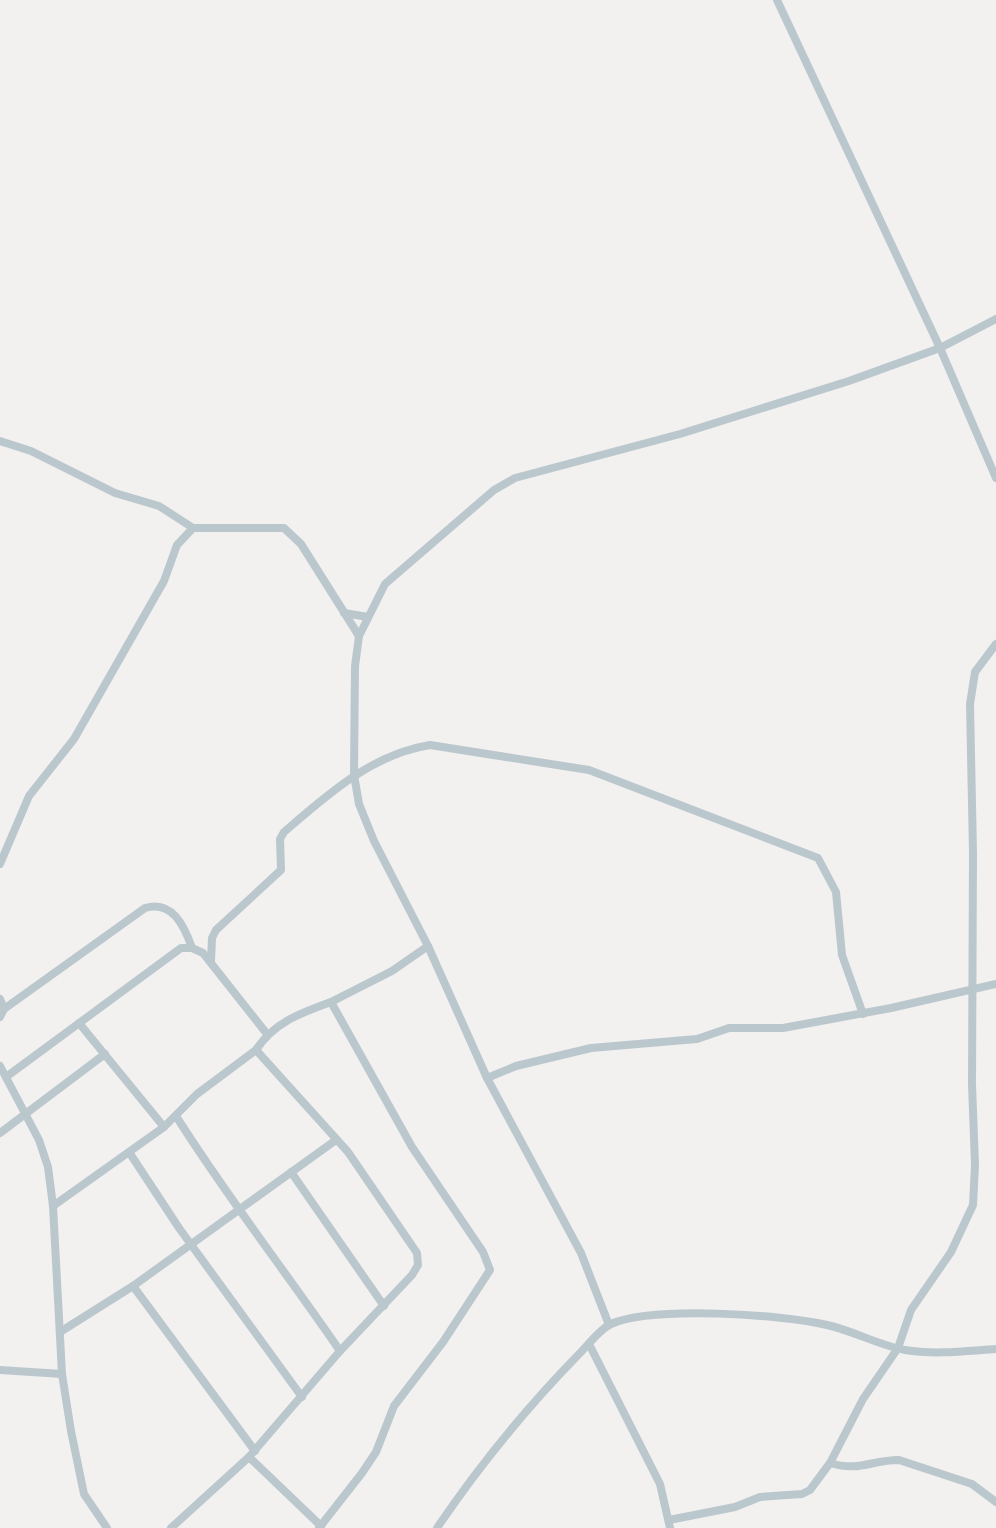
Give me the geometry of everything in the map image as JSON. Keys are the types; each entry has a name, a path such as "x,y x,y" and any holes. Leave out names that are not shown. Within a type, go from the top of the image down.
{"street":[{"path":"777,0 940,348 996,478"},
{"path":"609,1325 581,1253 487,1078 428,946 374,841 359,804 354,775 355,666 358,636 385,584 494,490 515,478 680,434 849,381 940,348 996,320"},
{"path":"0,441 31,452 115,493 159,506 193,528 284,528 291,531 358,636"},
{"path":"0,864 39,780 74,739 164,581 177,545 193,528"},
{"path":"344,614 368,617"},
{"path":"589,1344 660,1484 669,1524 717,1512 760,1497 802,1494 810,1490 830,1463 863,1399 898,1348 911,1311 951,1252 973,1205 975,1165 971,991 973,853 970,704 975,672 996,644"},
{"path":"211,962 212,938 216,930 281,870 280,839 284,832 354,775 406,749 430,745 589,770 818,858 836,892 842,955 863,1014"},
{"path":"0,999 2,1013 151,906 158,904 169,909 178,918 192,948"},
{"path":"53,1206 164,1126 196,1094 256,1050 267,1034 279,1024 331,1002 392,971 428,946"},
{"path":"6,1077 181,948 192,948 203,953 267,1034"},
{"path":"487,1078 516,1066 591,1048 697,1039 729,1028 783,1028 863,1014 996,984"},
{"path":"133,1286 252,1454 320,1527 376,1452 394,1406 443,1342 490,1270 483,1252 412,1147 331,1002"},
{"path":"80,1023 164,1126"},
{"path":"171,1528 252,1454 340,1351 412,1275 418,1265 417,1253 367,1178 256,1050"},
{"path":"0,1133 105,1054"},
{"path":"0,1066 26,1112 48,1167 53,1206 63,1374 84,1494 108,1528"},
{"path":"176,1116 238,1210 285,1271 340,1351"},
{"path":"60,1332 133,1286 336,1140"},
{"path":"129,1152 190,1243 302,1397"},
{"path":"291,1172 384,1306"},
{"path":"437,1528 495,1449 589,1344 609,1325 640,1316 684,1313 779,1318 828,1325 898,1348 924,1352 996,1349"},
{"path":"0,1370 63,1374"},
{"path":"830,1463 848,1468 861,1468 886,1460 899,1460 972,1485 996,1502"}]}
